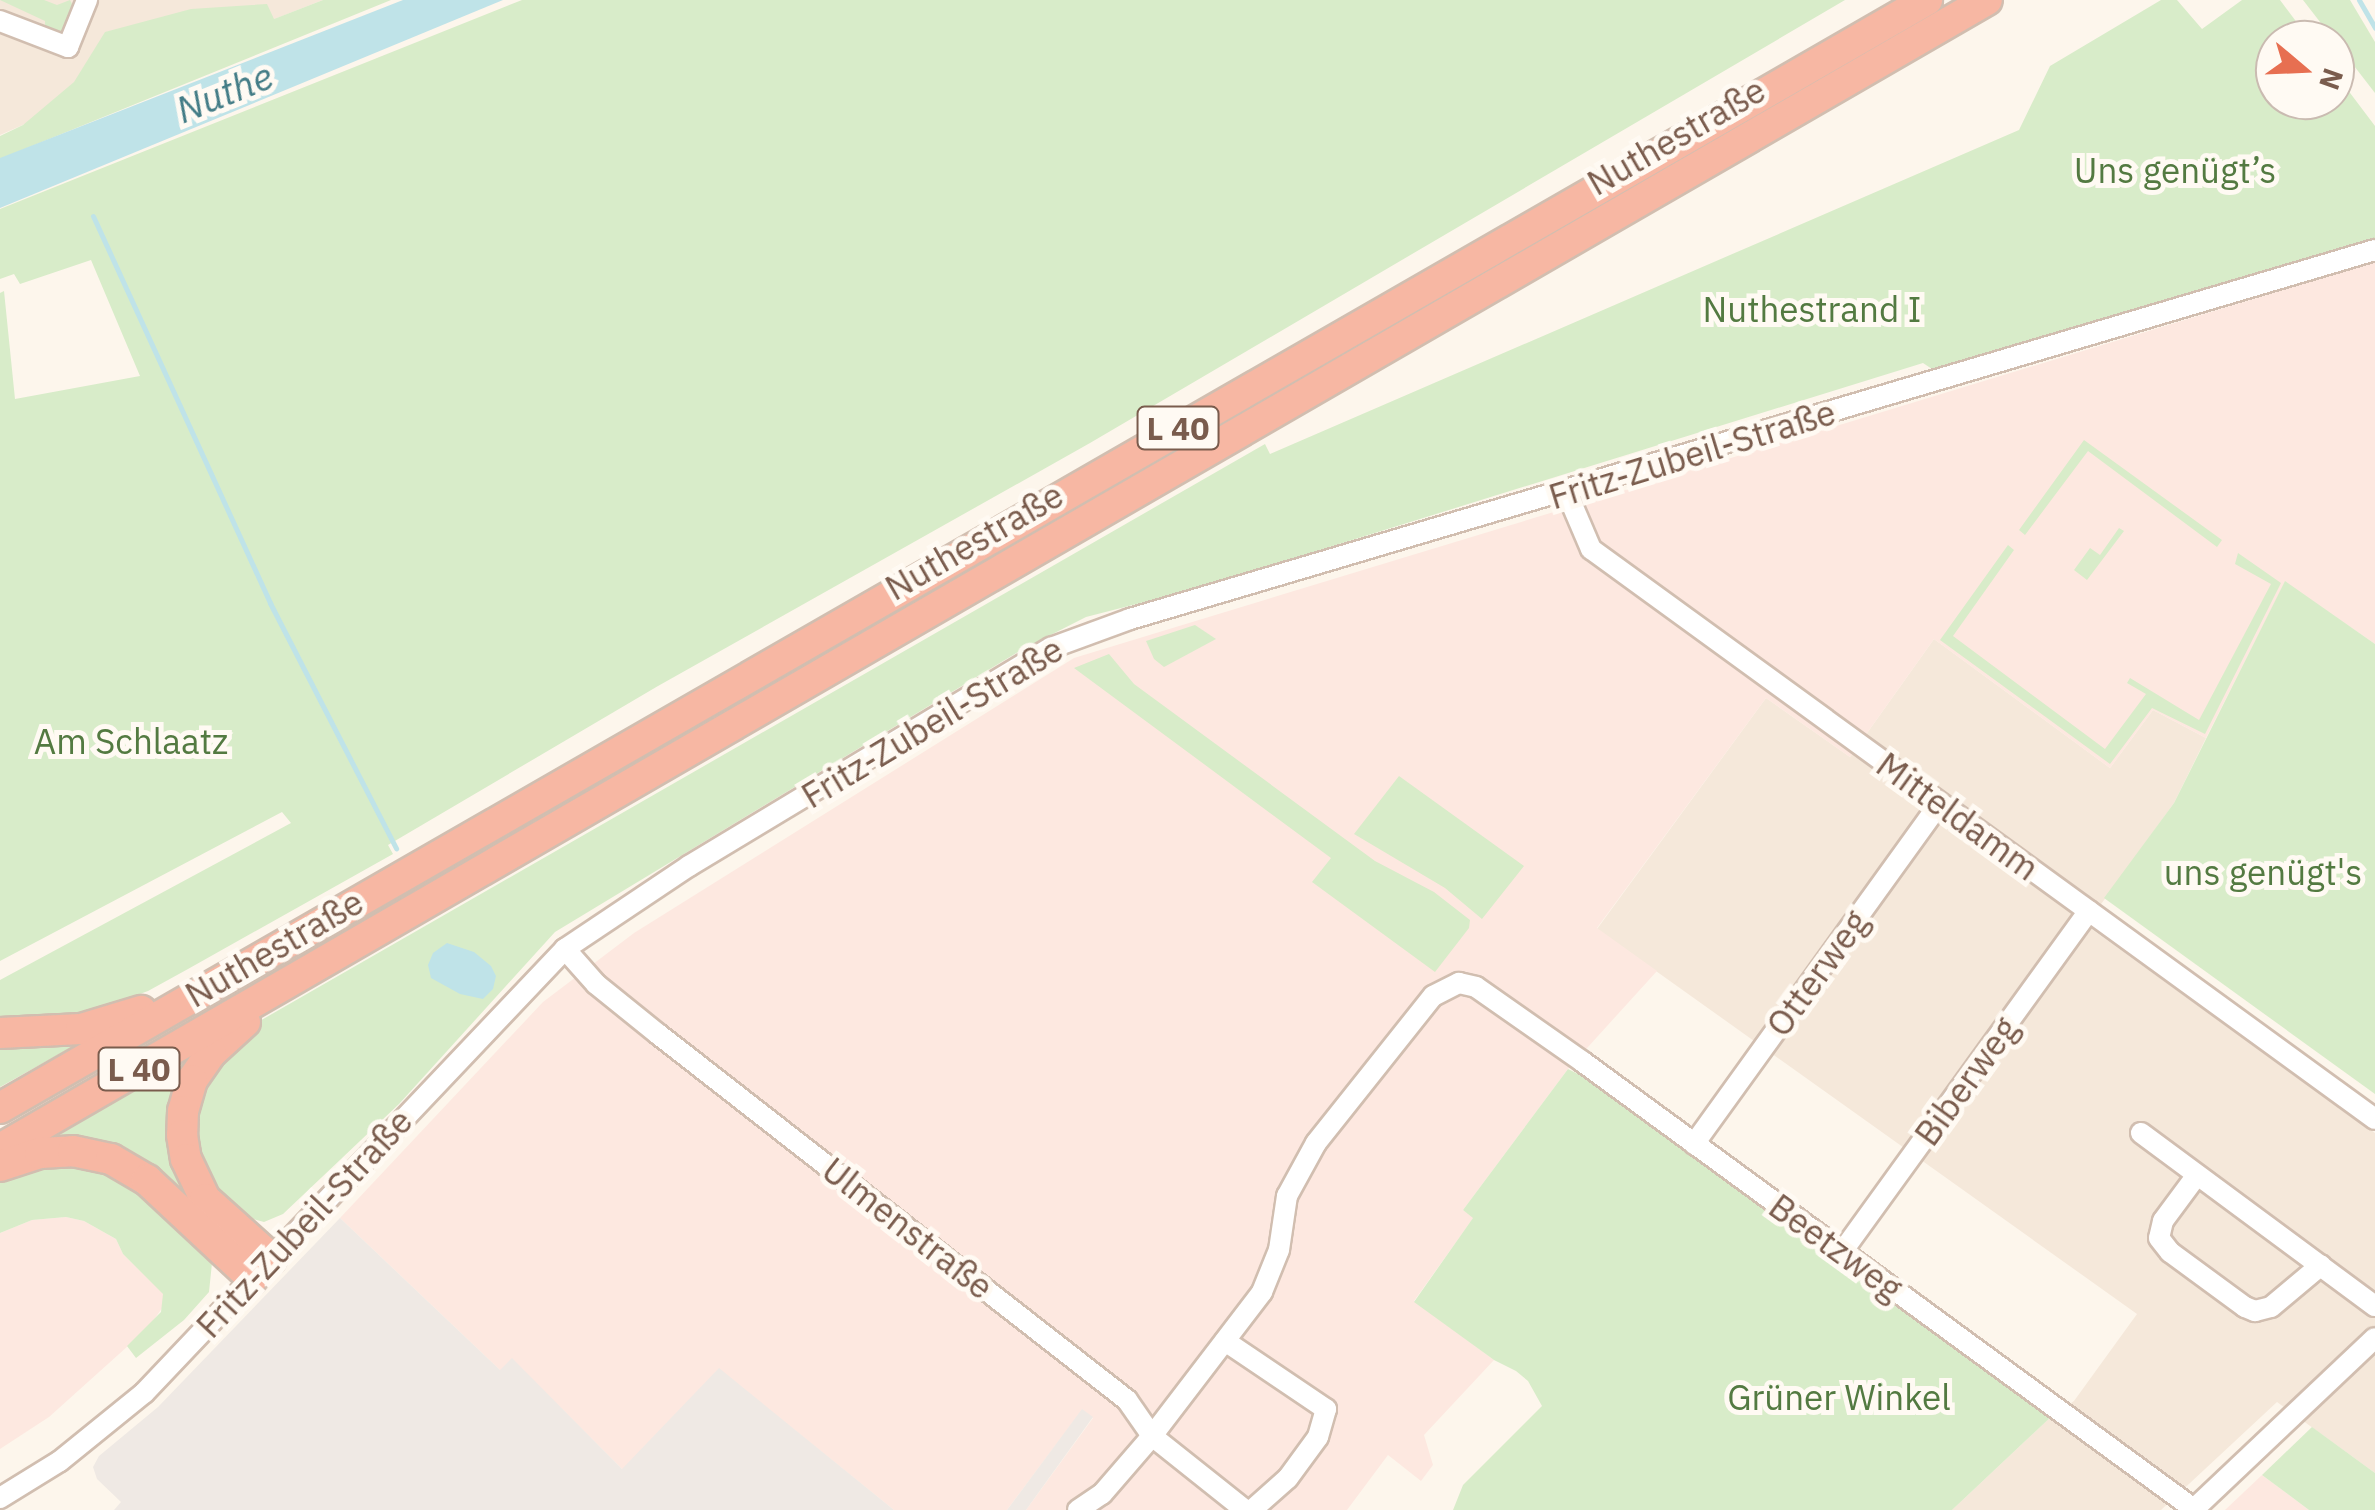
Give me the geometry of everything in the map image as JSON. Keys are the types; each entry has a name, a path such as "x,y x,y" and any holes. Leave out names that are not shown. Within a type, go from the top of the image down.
{"highway":[{"name":"Nuthestraße","path":"0,1108 1926,0"},
{"name":"Nuthestraße","path":"0,1149 1986,0"},
{"path":"261,1268 195,1182 184,1147 183,1111 192,1080 211,1053 278,989"},
{"path":"0,1033 82,1030 196,992"},
{"path":"0,1166 40,1153 73,1151 111,1159 147,1180 261,1268"}],"street":[{"path":"0,20 68,47 86,0"},
{"name":"Fritz-Zubeil-Straße","path":"0,1498 60,1461 144,1393 565,950 689,866 1050,648 1130,618 1567,493 2375,250"},
{"name":"Mitteldamm","path":"1567,493 1591,549 2375,1118"},
{"name":"Otterweg","path":"1694,1144 1940,803"},
{"name":"Biberweg","path":"1842,1252 2089,911"},
{"name":"Ulmenstraße","path":"565,950 596,984 658,1034 1127,1400 1152,1436 1249,1510"},
{"name":"Beetzweg","path":"1225,1340 1272,1271 1287,1196 1316,1143 1438,991 1459,983 1476,988 1694,1144 2194,1510"},
{"path":"2140,1133 2375,1306"},
{"path":"2197,1176 2163,1222 2159,1238 2170,1252 2245,1307 2264,1310 2321,1265"},
{"path":"2194,1510 2375,1338"},
{"path":"1078,1510 1102,1494 1225,1340 1326,1409 1318,1437 1288,1478 1249,1510"}],"shaded area":[{"path":"0,0 323,0 175,58 0,135"},
{"path":"2375,262 2375,644 2285,582 2206,738 2153,710 2110,768 1934,639 1850,757 1766,698 1597,928 1657,971 1568,1069 1463,1210 1474,1217 1414,1301 1494,1360 1424,1435 1433,1465 1421,1481 1388,1455 1347,1510 1026,1510 1093,1418 1082,1410 1007,1510 894,1510 719,1369 623,1470 512,1359 501,1371 340,1218 543,1002 634,933 1074,658"},
{"path":"1934,639 2110,768 2153,710 2206,738 2174,803 2086,925 2375,1133 2375,1473 2277,1402 2161,1510 1952,1510 2053,1415 2074,1401 2137,1314 1597,929 1766,698 1850,757"},
{"path":"66,1217 84,1221 116,1239 123,1254 163,1293 165,1304 148,1328 49,1417 0,1449 0,1233 32,1220"},
{"path":"340,1218 500,1370 512,1358 622,1469 719,1368 894,1510 114,1510 121,1502 97,1479 93,1467 99,1456 158,1407"},
{"path":"1082,1409 1093,1417 1026,1510 1007,1510"},
{"path":"2262,1475 2309,1510 2225,1510"}],"green space":[{"path":"0,0 44,0 57,5 70,0 74,8 68,28 58,34 45,33 45,21"},
{"path":"323,0 391,0 0,159 0,136 23,125 74,82 105,32 191,9 267,4 274,19"},
{"name":"Am Schlaatz","path":"522,0 1845,0 1090,443 658,686 388,845 393,854 188,969 148,991 82,1015 0,1019 0,980 291,823 282,812 0,961 0,293 4,291 15,399 140,376 91,260 20,284 14,274 0,279 0,209"},
{"path":"2161,0 2177,0 2202,29 2242,0 2280,0 2295,20 2255,20 2255,120 2355,120 2355,100 2375,126 2375,238 1935,371 1923,363 1191,590 1086,617 1023,649 555,932 399,1104 283,1214 264,1222 243,1216 211,1192 193,1144 198,1091 258,1022 1265,444 1270,454 2019,130 2050,66"},
{"path":"2303,0 2350,0 2375,42 2375,93 2355,67 2355,20 2318,20"},
{"path":"2084,440 2222,540 2217,547 2088,451 2025,535 2019,530"},
{"path":"2119,528 2124,531 2087,580 2074,570 2090,548 2100,555"},
{"path":"2008,545 2014,550 1953,636 2105,749 2146,694 2127,683 2130,678 2199,720 2271,584 2235,564 2238,553 2281,583 2205,734 2152,708 2110,764 1940,640"},
{"name":"uns genügt's","path":"2285,581 2375,644 2375,1094 2104,898 2174,803"},
{"path":"1195,625 1216,639 1164,667 1154,659 1146,641"},
{"path":"1109,654 1134,684 1375,861 1434,892 1470,920 1469,928 1435,972 1312,882 1331,858 1074,668"},
{"path":"1399,776 1524,866 1482,919 1445,888 1354,834"},
{"path":"81,1042 0,1087 0,1047"},
{"path":"194,1056 195,1203 167,1178 45,1142"},
{"name":"Grüner Winkel","path":"1568,1069 1592,1081 2053,1415 1952,1510 1453,1510 1463,1485 1542,1406 1528,1381 1516,1371 1494,1360 1414,1302 1473,1218 1463,1210"},
{"path":"61,1161 124,1178 206,1250 212,1263 209,1292 184,1320 136,1358 127,1346 161,1312 163,1294 123,1254 116,1239 84,1221 66,1217 32,1220 0,1233 0,1176"},
{"path":"2312,1427 2375,1473 2375,1510 2309,1510 2262,1475"}],"water":[{"name":"Nuthe","path":"403,0 503,0 0,208 0,158"},
{"path":"447,943 474,952 491,966 496,976 493,989 483,999 460,994 431,978 428,965 433,953"}],"waterway":[{"path":"2359,0 2375,28"},
{"path":"93,216 270,603 396,848"}],"park label":[{"name":"Uns genügt’s","path":"2175,170"},
{"name":"Nuthestrand I","path":"1812,309"}]}
